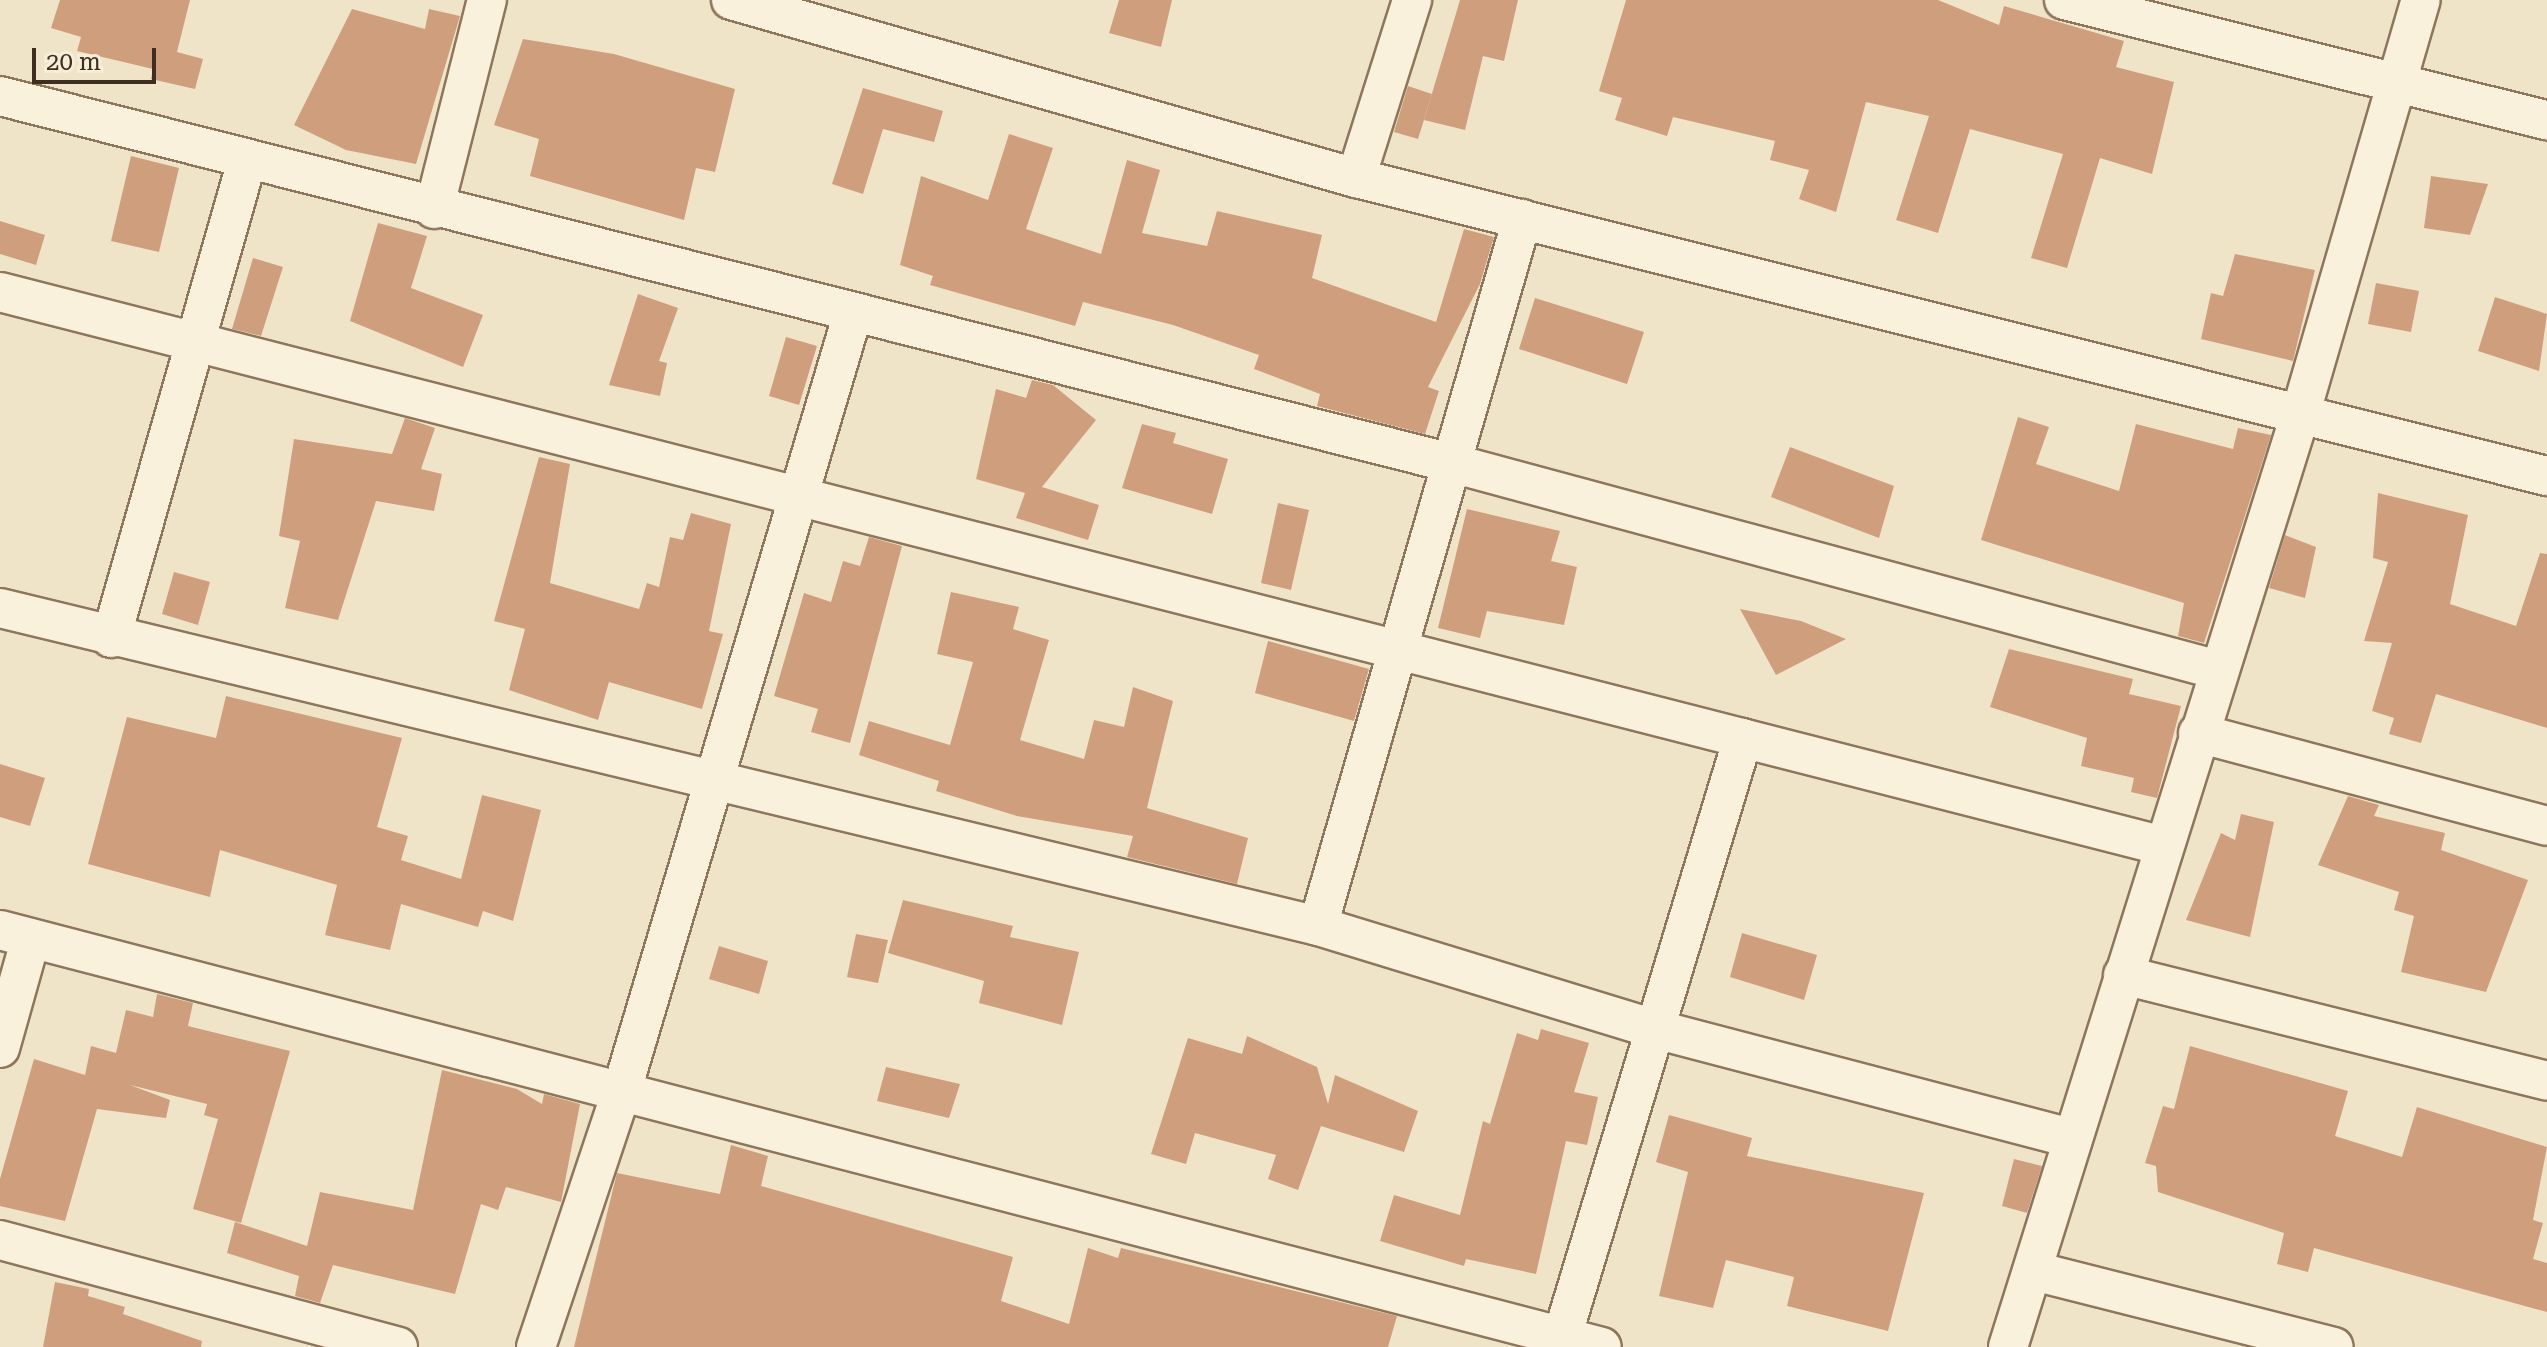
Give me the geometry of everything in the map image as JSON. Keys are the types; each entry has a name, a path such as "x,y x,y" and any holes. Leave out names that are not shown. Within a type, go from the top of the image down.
{"street":[{"path":"434,209 487,0"},
{"path":"731,0 1356,178 2547,476"},
{"path":"1356,178 1412,0"},
{"path":"2064,0 2396,80 2547,120"},
{"path":"2008,1347 2301,412 2421,0"},
{"path":"0,96 247,162 1455,464 2218,670"},
{"path":"111,638 191,343 247,162"},
{"path":"1318,926 1455,464 1522,219"},
{"path":"0,292 2164,846"},
{"path":"536,1347 622,1090 853,313"},
{"path":"0,608 111,638 1318,926 1651,1028 2073,1139"},
{"path":"2198,733 2547,826"},
{"path":"1561,1342 1651,1028 1743,738"},
{"path":"0,1048 16,934 622,1090 1561,1342 1602,1347"},
{"path":"2123,975 2547,1081"},
{"path":"0,1240 398,1347"},
{"path":"2034,1271 2334,1347"}],"building":[{"path":"60,0 190,0 177,52 203,59 195,89 151,79 153,69 77,51 81,37 51,28"},
{"path":"1119,0 1172,0 1161,47 1109,33"},
{"path":"1460,0 1518,0 1504,61 1483,56 1465,130 1424,120"},
{"path":"1626,0 1938,0 1999,25 2004,6 2124,41 2116,67 2174,82 2152,174 2100,158 2067,268 2031,258 2063,154 1970,129 1938,233 1896,220 1929,116 1866,102 1836,212 1799,199 1809,170 1770,160 1775,141 1673,117 1667,136 1615,120 1622,98 1599,91"},
{"path":"352,9 425,29 429,9 460,16 416,164 346,150 294,125"},
{"path":"523,39 614,54 735,89 715,172 696,168 684,220 530,176 539,139 494,125"},
{"path":"1408,86 1432,94 1418,139 1394,132"},
{"path":"863,88 943,111 934,142 883,129 863,194 832,184"},
{"path":"1009,134 1053,148 1026,229 1101,254 1127,160 1160,170 1142,233 1207,246 1217,211 1322,235 1312,278 1436,322 1464,229 1494,237 1480,284 1428,387 1439,391 1425,434 1317,406 1320,394 1254,369 1259,355 1173,325 1083,302 1075,326 930,285 933,276 900,265 921,176 988,200"},
{"path":"131,156 179,168 159,252 111,241"},
{"path":"2431,176 2488,184 2470,235 2424,228"},
{"path":"0,221 45,235 36,265 0,254"},
{"path":"378,223 427,236 411,288 483,315 463,367 350,321"},
{"path":"2235,254 2315,270 2293,361 2201,339 2211,293 2223,296"},
{"path":"253,258 283,267 261,336 232,329"},
{"path":"2376,283 2419,291 2411,332 2368,324"},
{"path":"638,294 678,308 659,361 667,363 660,396 609,385"},
{"path":"2495,297 2547,314 2539,371 2478,351"},
{"path":"1535,298 1644,332 1627,384 1519,349"},
{"path":"786,337 817,346 799,405 769,396"},
{"path":"1032,380 1053,385 1096,420 1042,487 1099,505 1088,540 1016,518 1025,493 976,479 996,389 1026,398"},
{"path":"2018,417 2049,427 2036,464 2119,491 2136,424 2233,449 2238,428 2271,435 2204,643 2178,636 2184,603 1981,540"},
{"path":"405,418 435,428 421,469 442,474 434,511 376,501 338,620 285,608 300,541 279,536 294,439 392,454"},
{"path":"1142,424 1176,433 1173,443 1228,459 1212,514 1122,488"},
{"path":"1790,447 1894,486 1879,538 1771,497"},
{"path":"539,457 570,464 550,583 639,609 647,583 659,587 670,537 683,540 691,513 731,524 709,631 723,634 702,709 609,682 598,720 509,690 525,629 494,621"},
{"path":"2378,493 2468,515 2450,604 2516,626 2540,553 2547,554 2547,728 2436,694 2421,743 2389,734 2394,718 2372,711 2392,643 2364,641 2388,562 2373,558"},
{"path":"1278,503 1309,510 1291,590 1261,583"},
{"path":"1467,509 1560,531 1551,561 1577,567 1564,625 1487,611 1480,638 1438,628"},
{"path":"2285,535 2316,547 2305,598 2269,588"},
{"path":"869,537 902,546 850,743 811,732 818,709 774,696 804,593 831,602 843,561 860,566"},
{"path":"174,572 210,582 198,625 162,614"},
{"path":"951,592 1019,607 1013,629 1049,640 1020,740 1084,759 1094,720 1124,727 1133,687 1173,701 1147,808 1248,838 1237,884 1127,857 1133,836 1017,816 936,791 939,781 859,755 869,721 950,745 973,662 937,654"},
{"path":"1740,609 1801,621 1846,639 1776,675"},
{"path":"1268,641 1369,669 1354,721 1255,693"},
{"path":"2009,649 2133,679 2129,694 2181,706 2157,798 2131,792 2134,778 2081,766 2087,738 1990,707"},
{"path":"226,696 402,738 377,827 408,836 401,860 461,879 482,795 541,810 513,921 483,911 478,927 401,904 390,950 325,935 337,885 220,850 210,897 88,864 127,717 216,738"},
{"path":"0,764 45,778 30,826 0,817"},
{"path":"2348,796 2379,805 2374,816 2445,833 2441,850 2528,880 2486,992 2401,972 2414,916 2394,910 2399,892 2318,865"},
{"path":"2241,814 2274,822 2250,937 2186,920 2221,833 2235,840"},
{"path":"903,900 1013,926 1010,937 1079,952 1062,1025 979,1003 984,981 888,953"},
{"path":"1742,933 1817,955 1804,1000 1730,977"},
{"path":"856,934 888,940 878,983 847,977"},
{"path":"719,946 768,961 759,994 709,979"},
{"path":"157,994 193,1003 188,1026 290,1051 241,1223 193,1209 218,1119 204,1115 207,1104 130,1085 170,1100 166,1118 97,1109 65,1221 0,1206 0,1179 34,1059 85,1075 91,1046 116,1053 126,1010 153,1017"},
{"path":"1541,1029 1589,1043 1574,1092 1598,1097 1587,1145 1566,1141 1536,1274 1466,1259 1464,1266 1380,1241 1394,1195 1460,1215 1483,1121 1490,1124 1517,1033 1538,1040"},
{"path":"1247,1036 1317,1067 1328,1104 1335,1075 1418,1111 1404,1152 1321,1126 1298,1190 1268,1179 1276,1155 1195,1133 1186,1164 1151,1154 1188,1038 1242,1054"},
{"path":"2190,1046 2348,1091 2335,1136 2402,1157 2417,1107 2547,1147 2533,1220 2543,1223 2533,1259 2547,1263 2547,1312 2314,1248 2308,1272 2277,1264 2284,1233 2158,1192 2156,1166 2145,1163 2163,1106 2174,1109"},
{"path":"886,1067 960,1084 949,1118 877,1101"},
{"path":"442,1070 517,1089 542,1104 544,1094 580,1104 561,1202 506,1187 498,1210 481,1204 455,1294 333,1265 320,1303 295,1296 299,1276 227,1253 235,1222 307,1246 320,1192 413,1210"},
{"path":"1669,1115 1752,1138 1747,1156 1924,1193 1888,1331 1787,1306 1794,1277 1726,1260 1713,1308 1659,1296 1688,1172 1656,1162"},
{"path":"731,1145 768,1156 761,1186 1013,1257 1001,1301 1069,1324 1088,1248 1118,1258 1121,1248 1397,1316 1388,1347 574,1347 617,1173 720,1194"},
{"path":"2014,1159 2042,1166 2027,1213 2002,1206"},
{"path":"55,1282 89,1289 88,1296 125,1307 123,1314 202,1341 201,1347 43,1347"}]}
